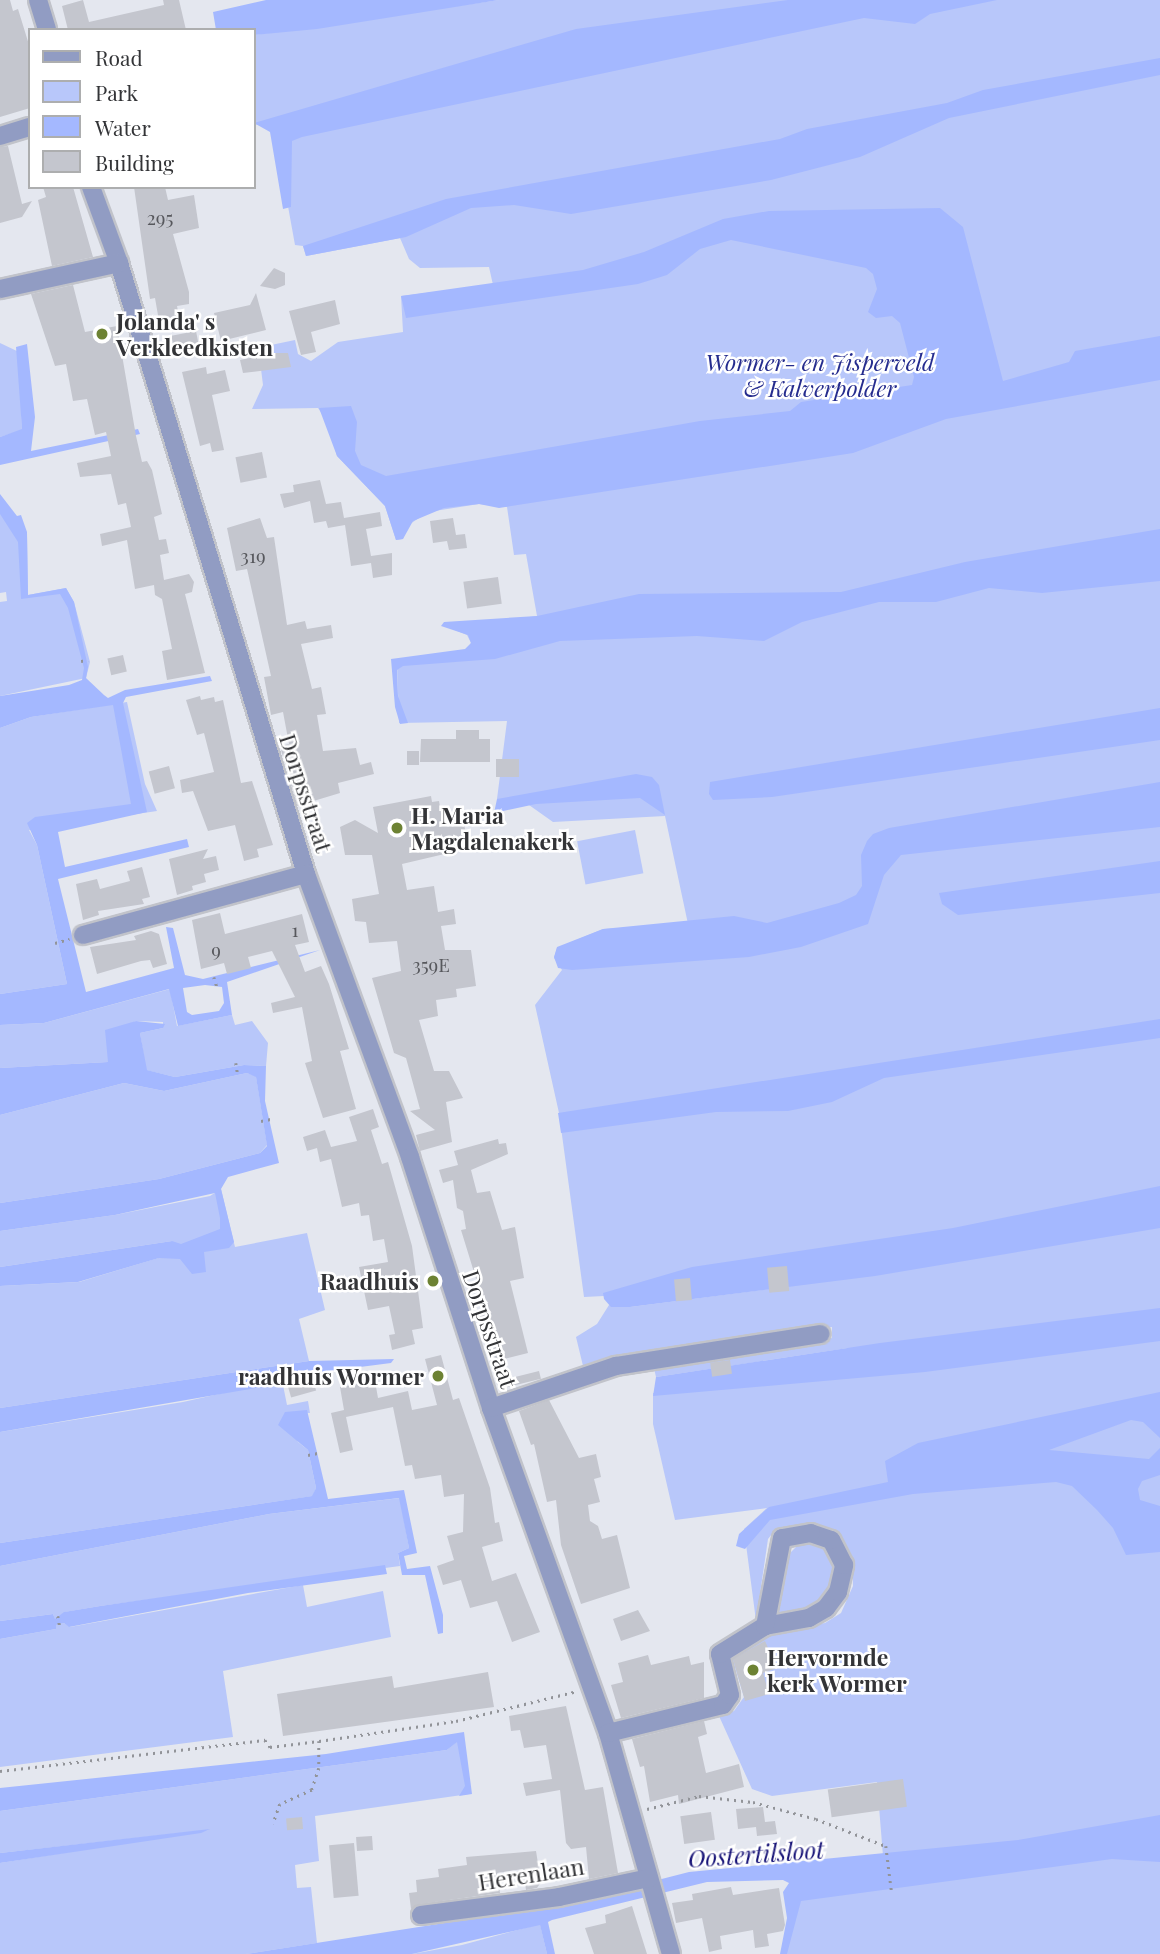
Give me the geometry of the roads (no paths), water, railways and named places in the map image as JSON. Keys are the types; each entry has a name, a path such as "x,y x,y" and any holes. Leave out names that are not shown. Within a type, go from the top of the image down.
{"street":[{"path":"38,0 46,28"},
{"path":"0,136 28,128"},
{"name":"Dorpsstraat","path":"92,189 119,263 306,874 410,1157 491,1408 608,1733 671,1954"},
{"path":"0,289 119,263"},
{"path":"83,935 306,874"},
{"name":"Dorpsstraat","path":"491,1408 616,1366 821,1334"},
{"path":"608,1733 723,1705 730,1695 720,1654 765,1626 809,1618 826,1608 838,1592 844,1565 831,1540 811,1533 782,1538 765,1626"},
{"name":"Herenlaan","path":"421,1915 651,1885"}],"water":[{"path":"266,0 499,0 317,29 256,35 256,28 216,28 213,12"},
{"path":"788,0 997,0 930,14 915,24 864,18 302,137 292,141 291,207 283,209 270,132 256,122 576,29"},
{"path":"1160,58 1160,75 949,118 860,157 771,180 571,214 514,205 471,208 406,237 306,256 303,246 446,199 780,139 807,129 947,103 983,90"},
{"path":"940,208 963,227 1003,381 1069,362 1075,351 1160,336 1160,380 946,419 853,453 499,508 479,504 444,508 413,521 403,539 396,540 385,506 337,456 319,408 351,406 357,422 355,451 361,465 386,476 700,421 790,411 801,402 912,385 914,377 900,323 892,316 876,318 868,312 877,289 873,274 866,268 731,240 700,249 667,275 638,284 406,318 401,296 583,270 644,252 723,219 769,211"},
{"path":"27,344 35,417 31,451 138,429 140,434 0,465 0,437 22,429 16,347"},
{"path":"0,494 17,516 21,515 27,532 28,595 66,588 74,602 88,667 86,678 104,695 108,698 125,690 210,676 212,681 126,697 123,703 147,812 58,832 65,867 187,839 189,847 58,879 86,992 174,968 166,927 173,928 185,975 203,979 320,950 227,982 232,1015 178,1026 169,989 44,1023 0,1025 0,994 67,984 37,845 27,823 35,817 131,804 113,705 31,717 0,728 0,696 69,685 82,680 84,668 68,608 60,594 21,599 18,542 0,514","holes":["205,985 222,987 224,1003 219,1011 192,1015 187,1012 183,988"]},
{"path":"1160,529 1160,581 1042,593 989,588 936,602 879,602 802,622 764,641 697,636 560,641 495,659 403,666 397,670 398,696 408,723 400,724 395,707 391,659 465,649 471,643 468,635 441,626 444,622 537,616 639,594 841,592 965,562"},
{"path":"1160,708 1160,740 772,797 713,800 709,794 710,782"},
{"path":"636,774 652,777 659,785 665,815 640,798 536,804 494,813 497,799"},
{"path":"1160,782 1160,827 901,855 884,875 868,924 801,947 749,957 572,970 558,968 554,957 557,947 603,929 734,916 767,923 839,903 856,895 862,886 861,855 867,841 873,834 889,828"},
{"path":"1160,861 1160,893 958,915 942,904 939,893"},
{"path":"1160,1019 1160,1038 884,1078 832,1102 788,1111 716,1112 561,1133 558,1113"},
{"path":"136,1021 165,1024 163,1028 140,1033 147,1070 175,1077 244,1065 266,1066 265,1101 279,1163 228,1177 221,1189 234,1242 229,1248 204,1252 206,1272 192,1274 180,1259 159,1258 78,1282 0,1286 0,1267 172,1241 181,1244 220,1229 220,1218 215,1193 115,1215 0,1231 0,1203 159,1179 260,1153 267,1146 256,1077 247,1073 164,1091 124,1083 0,1115 0,1068 108,1062 105,1030"},
{"path":"1160,1186 1160,1228 875,1276 630,1307 611,1307 604,1299 603,1293 692,1267 953,1228"},
{"path":"1160,1308 1160,1341 925,1372 653,1396 656,1377 880,1343"},
{"path":"394,1359 391,1363 298,1375 267,1386 0,1432 0,1408 309,1361"},
{"path":"1160,1392 1160,1438 1143,1422 1131,1420 1049,1450 1149,1459 1160,1448 1160,1475 1142,1481 1138,1489 1140,1500 1160,1506 1160,1552 1126,1555 1113,1528 1097,1510 1072,1486 1056,1482 913,1494 770,1520 745,1549 736,1546 739,1534 769,1507 888,1482 885,1461 918,1443"},
{"path":"307,1410 328,1499 404,1490 417,1553 404,1556 407,1569 430,1566 443,1615 443,1633 438,1634 425,1575 402,1575 398,1553 409,1548 399,1498 269,1514 0,1566 0,1543 312,1496 316,1488 308,1450 278,1425 285,1412"},
{"path":"385,1565 387,1574 248,1593 69,1627 64,1623 56,1625 56,1629 0,1639 0,1621 53,1614 55,1619 64,1612 100,1606"},
{"path":"464,1732 472,1794 459,1796 465,1786 457,1742 447,1750 0,1811 0,1788 326,1754"},
{"path":"1160,1815 1160,1862 1112,1859 801,1901 787,1954 780,1954 787,1918 783,1892 789,1883 783,1880 707,1882 552,1920 548,1922 555,1954 547,1954 540,1925 412,1954 246,1954 560,1905 689,1872 1018,1840"},
{"path":"210,1829 201,1833 0,1863 0,1853"}],"place":[{"name":"Jolanda' s Verkleedkisten","path":"102,334"},
{"name":"H. Maria Magdalenakerk","path":"397,828"},
{"name":"Raadhuis","path":"433,1281"},
{"name":"raadhuis Wormer","path":"438,1376"},
{"name":"Hervormde kerk Wormer","path":"753,1670"}],"park label":[{"name":"Wormer- en Jisperveld & Kalverpolder","path":"820,375"}],"water label":[{"name":"Oostertilsloot","path":"756,1854"}]}
